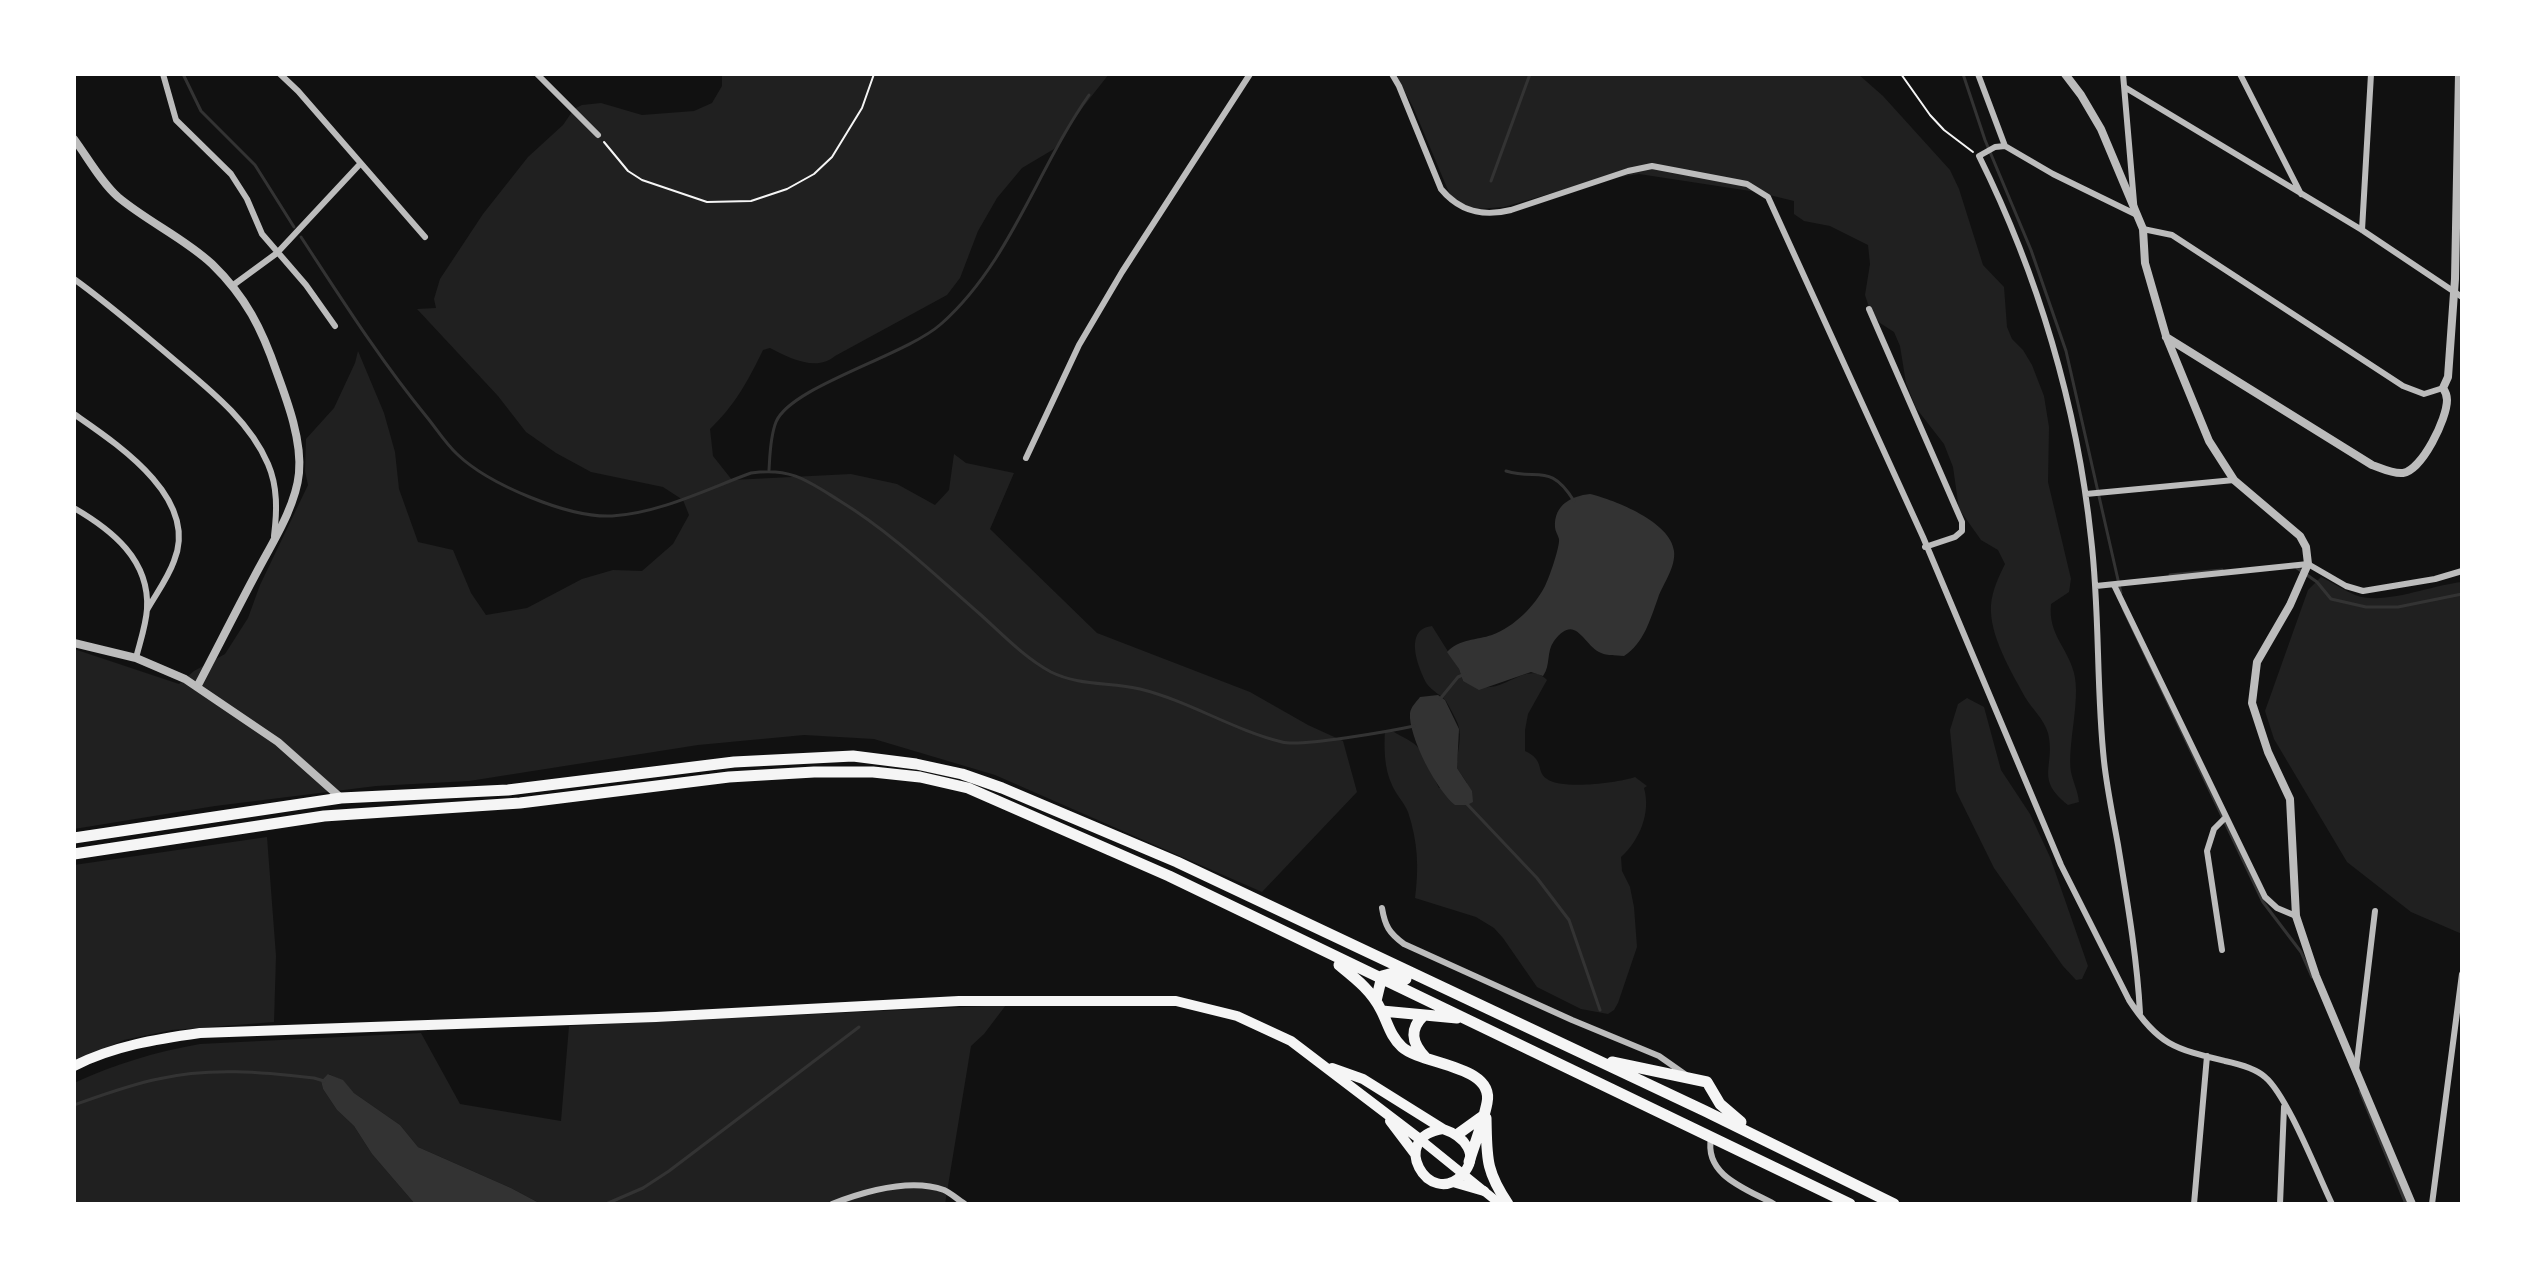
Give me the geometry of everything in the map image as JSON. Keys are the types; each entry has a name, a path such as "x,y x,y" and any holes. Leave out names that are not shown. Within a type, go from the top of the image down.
{"highway":[{"path":"74,838 341,798 508,790 734,762 853,756 916,764 962,774 1002,788 1177,862 1705,1111 1894,1204"},
{"path":"74,854 324,816 533,801 769,774 873,772 920,777 968,788 1169,876 1850,1204"},
{"path":"1324,952 1362,984 1379,1006 1387,1027 1401,1046 1413,1055 1462,1069 1478,1078 1488,1097 1469,1162"},
{"path":"1379,1006 1380,979 1393,973 1494,1018 1510,1019"},
{"path":"1379,1006 1423,1016 1463,1019"},
{"path":"1423,1016 1414,1027 1413,1039 1428,1060"},
{"path":"1583,1054 1707,1082 1720,1104 1736,1119 1778,1147"},
{"path":"1672,1117 1705,1111 1712,1106 1715,1094"},
{"path":"1458,1134 1484,1112"},
{"path":"1484,1112 1487,1165 1491,1178 1508,1204"}],"main road":[{"path":"74,1066 139,1043 200,1033 656,1017 959,1001 1176,1001 1237,1016 1291,1041 1500,1204"},
{"path":"1325,1065 1363,1079 1443,1129 1458,1134 1469,1151 1469,1162 1463,1174 1453,1182"},
{"path":"1379,1107 1415,1154 1422,1175 1441,1184 1453,1182 1484,1191"},
{"path":"1415,1154 1421,1140 1435,1130 1443,1129"}],"street":[{"path":"163,74 176,120 240,186 259,228 335,326"},
{"path":"281,74 425,237"},
{"path":"537,74 598,135"},
{"path":"1026,458 1079,345 1122,272 1250,74"},
{"path":"1392,74 1441,189 1450,201 1465,210 1496,214 1652,166 1747,184 1768,197 1910,508 2061,865 2140,1017 2163,1041 2234,1063 2264,1076 2284,1103 2332,1204"},
{"path":"1978,74 2005,146 2053,174 2135,214"},
{"path":"2065,74 2101,129 2143,229 2145,263 2166,336 2209,441 2234,480 2300,536 2306,547 2308,564 2290,605 2257,662 2252,689 2254,714 2290,799 2296,916 2316,976 2412,1204"},
{"path":"2123,74 2135,214"},
{"path":"2240,74 2301,194"},
{"path":"2362,230 2371,74"},
{"path":"2166,336 2356,455 2390,471 2402,473 2417,467 2428,451 2447,399 2443,388 2448,377 2458,295 2459,74"},
{"path":"2126,88 2362,230 2458,295"},
{"path":"74,139 114,193 194,248 232,286 262,330 285,395 299,454 299,475 293,497 274,540 197,687"},
{"path":"2005,146 1990,149 1979,156 1999,196 2049,332 2070,412 2086,494 2096,586 2104,765 2124,883 2140,1017"},
{"path":"232,286 277,253 360,164"},
{"path":"2143,229 2172,235 2403,386 2424,394 2443,388"},
{"path":"74,279 110,304 212,393 250,433 270,466 275,488 277,510 274,540"},
{"path":"1869,309 1962,522 1962,531 1955,537 1925,547"},
{"path":"74,414 151,474 177,519 179,541 175,560 147,610 136,658"},
{"path":"2086,494 2234,480"},
{"path":"74,508 94,519 132,554 141,570 147,610"},
{"path":"2096,586 2308,564 2346,586 2363,591 2435,579 2462,571"},
{"path":"2114,585 2265,897 2277,908 2296,916"},
{"path":"74,643 136,658 173,673 278,742 341,798"},
{"path":"2222,950 2207,851 2214,829 2225,818"},
{"path":"1382,908 1384,924 1404,944 1659,1056 1688,1077"},
{"path":"2356,1072 2375,911"},
{"path":"2432,1204 2462,974"},
{"path":"1657,1072 1659,1056"},
{"path":"2194,1204 2207,1056"},
{"path":"2280,1204 2284,1103"},
{"path":"1712,1136 1709,1149 1718,1170 1774,1204"},
{"path":"832,1204 868,1190 922,1186 944,1191 965,1204"}],"path":[{"path":"598,135 628,171 642,180 707,202 751,201 787,189 814,174 832,157 862,108 874,74"},
{"path":"1901,74 1944,130 1979,156"}],"shaded area":[{"path":"722,74 1109,74 1054,149 1022,168 997,198 978,231 960,278 947,295 828,361 803,362 770,348 763,350 740,392 710,429 713,456 732,480 851,474 897,484 935,505 949,490 954,454 966,463 1014,473 990,529 1097,633 1250,692 1343,741 1357,792 1262,892 995,775 874,739 804,735 698,745 469,781 376,786 215,806 74,829 74,649 179,684 194,671 225,654 248,618 260,585 308,485 306,439 334,408 358,351 384,413 395,452 399,489 418,542 453,550 471,593 486,615 527,608 582,579 613,570 642,571 673,544 689,515 683,500 663,487 591,472 526,432 498,396 417,309 436,308 434,299 440,279 483,214 528,157 563,125 574,109 601,103 642,115 694,111 712,103 722,86"},
{"path":"1395,74 1858,74 1883,96 1950,170 1983,265 2004,287 2007,327 2012,339 2032,365 2044,396 2049,427 2048,482 2071,579 2069,592 2051,604 2051,615 2076,684 2070,761 2079,802 2068,805 2052,787 2048,772 2048,733 2025,697 1997,640 1991,605 2005,564 1998,550 1981,540 1959,509 1953,467 1944,444 1916,408 1906,383 1900,346 1894,332 1871,313 1865,295 1870,264 1868,245 1830,226 1804,221 1794,214 1794,201 1757,192 1639,174 1594,181 1504,207 1477,209 1453,202 1413,107"},
{"path":"1590,494 1640,514 1671,540 1673,563 1641,638 1624,656 1611,655 1599,652 1578,632 1568,630 1554,641 1543,676 1531,672 1479,690 1463,681 1447,652 1463,642 1500,631 1529,608 1545,586 1556,555 1559,539 1555,527 1557,513 1570,500"},
{"path":"2321,577 2367,598 2393,597 2462,582 2462,934 2411,912 2347,862 2274,739 2265,711 2308,590"},
{"path":"1432,626 1459,669 1463,681 1490,687 1533,673 1547,680 1528,714 1525,751 1536,758 1541,773 1547,779 1577,785 1635,777 1647,786 1644,788 1646,807 1642,825 1634,842 1621,857 1622,871 1630,887 1634,907 1637,947 1618,1003 1608,1014 1581,1009 1537,987 1503,938 1476,917 1415,898 1416,844 1408,812 1387,772 1385,730 1391,730 1418,747 1439,788 1467,783 1457,768 1458,724 1446,701 1427,684 1417,659 1415,641 1418,634"},
{"path":"1438,695 1445,700 1459,729 1457,768 1472,791 1473,802 1467,805 1455,805 1440,788 1414,735 1410,713 1413,707 1420,697"},
{"path":"1967,698 1984,707 2001,770 2030,814 2050,857 2088,966 2082,979 2076,980 2063,966 1994,868 1956,791 1950,730 1958,704"},
{"path":"267,837 276,956 274,1022 172,1030 124,1040 74,1062 74,865"},
{"path":"1006,1005 971,1046 945,1204 541,1204 418,1147 400,1125 354,1093 343,1081 329,1074 321,1081 323,1089 415,1204 74,1204 74,1083 120,1064 183,1047 421,1033 460,1104 561,1121 569,1026"},
{"path":"328,1074 343,1080 354,1093 400,1125 418,1147 541,1204 415,1204 372,1154 354,1126 337,1110 321,1081"}],"waterway":[{"path":"183,74 201,111 255,165 294,227"},
{"path":"1491,181 1530,74"},
{"path":"1963,74 2066,351 2121,593"},
{"path":"769,470 774,428 786,409 825,384 924,336 965,300 1004,244 1089,95"},
{"path":"301,237 377,351 448,445 488,477 530,497 574,511 612,516 665,505 751,473 788,474 818,487 878,527 1023,653 1051,672 1084,682 1158,694 1282,742 1326,740 1414,726"},
{"path":"1506,471 1550,477 1558,481 1574,501"},
{"path":"2297,568 2317,582 2331,599 2366,607 2398,607 2462,594"},
{"path":"2170,575 2222,570"},
{"path":"2123,608 2263,902 2301,952 2312,977"},
{"path":"1440,699 1458,677 1465,674"},
{"path":"1466,803 1537,878 1569,920 1600,1010"},
{"path":"606,1204 643,1188 669,1171 859,1027"},
{"path":"74,1105 137,1084 197,1073 256,1073 324,1081"},
{"path":"2360,1091 2406,1204"}]}
